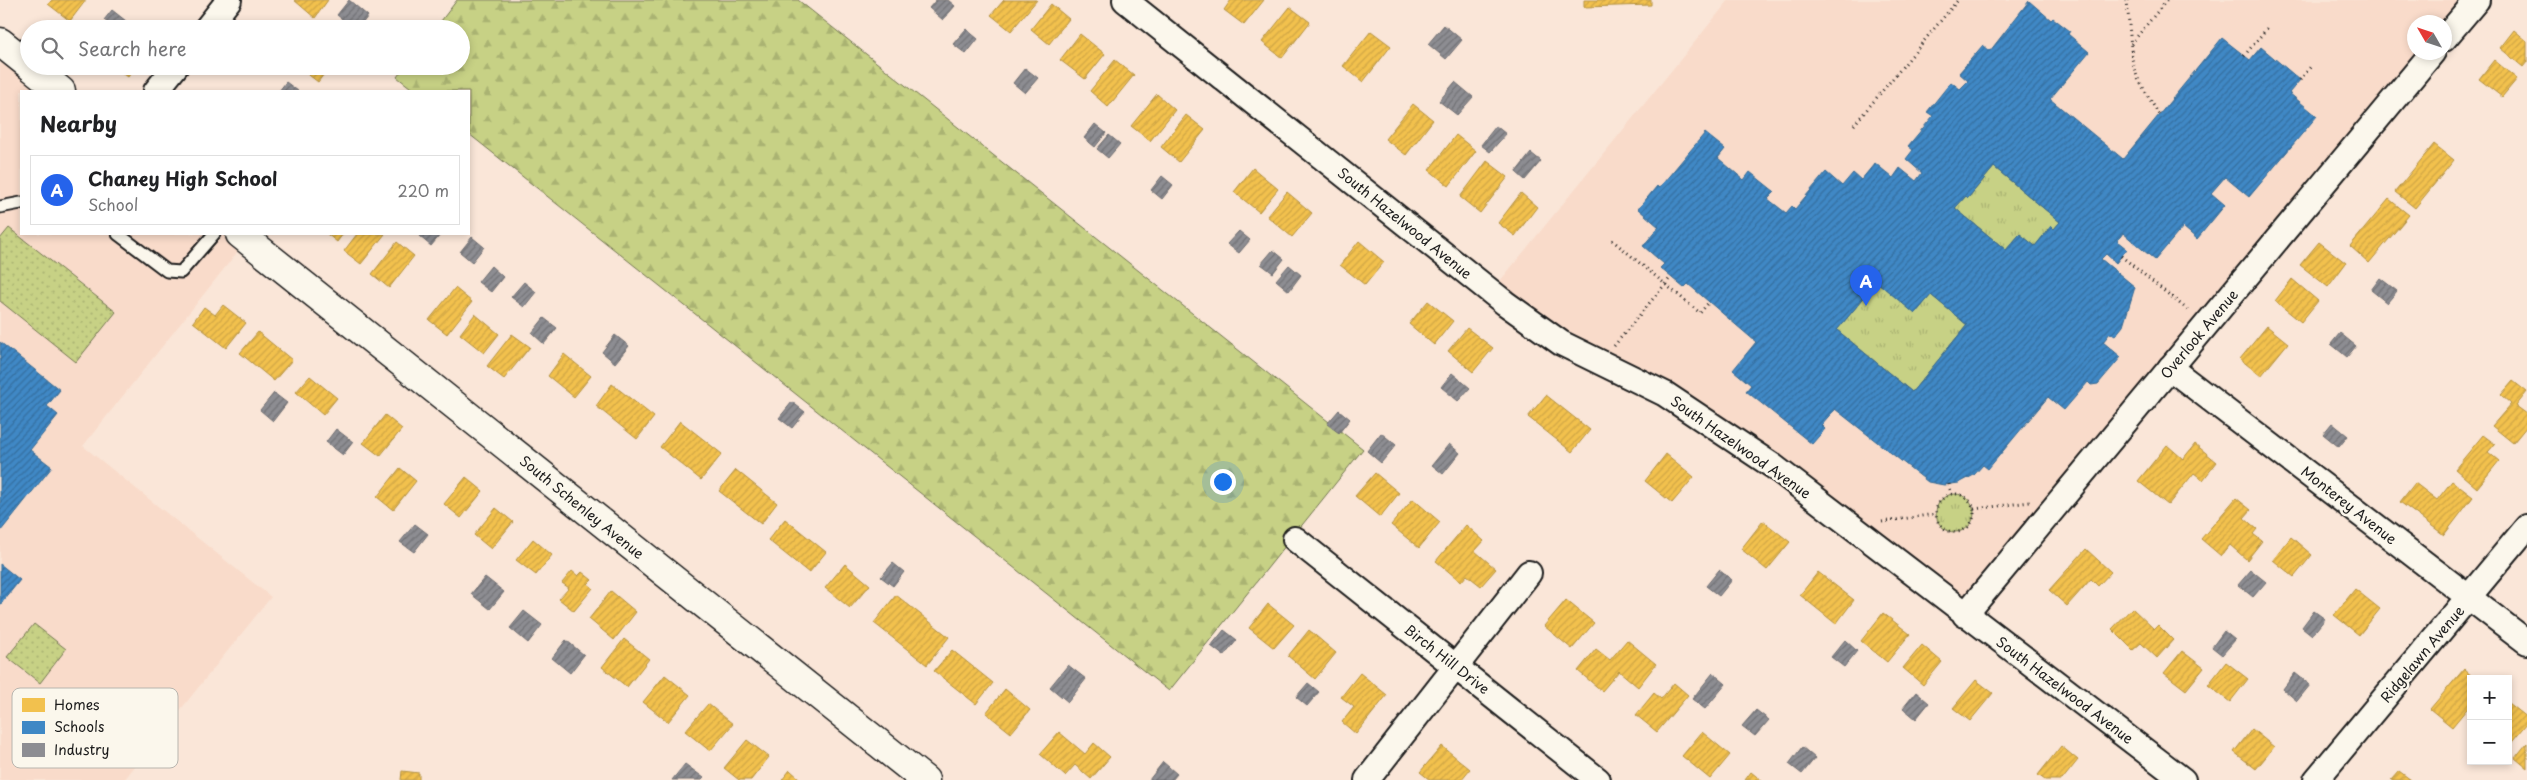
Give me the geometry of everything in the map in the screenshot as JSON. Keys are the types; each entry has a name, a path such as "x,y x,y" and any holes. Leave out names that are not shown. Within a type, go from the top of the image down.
{"street":[{"path":"213,20 229,0"},
{"name":"South Hazelwood Avenue","path":"1125,0 1505,303 1561,343 1665,394 1773,466 1965,615 2183,780"},
{"path":"2452,30 2477,0"},
{"name":"Overlook Avenue","path":"1965,615 2426,60"},
{"path":"38,75 60,90"},
{"path":"157,90 169,75"},
{"name":"South Schenley Avenue","path":"241,235 925,780"},
{"name":"Monterey Avenue","path":"2170,368 2527,642"},
{"name":"Ridgelawn Avenue","path":"2316,780 2527,527"},
{"name":"Birch Hill Drive","path":"1295,538 1598,780"},
{"path":"1367,780 1529,574"}],"lane":[{"path":"0,207 20,203"},
{"path":"119,235 167,271 181,272 213,235"}],"path":[{"path":"1854,125 1958,0"},
{"path":"2127,0 2131,44 2137,78 2159,116"},
{"path":"2131,44 2167,0"},
{"path":"2244,56 2268,27"},
{"path":"2300,80 2312,65"},
{"path":"1612,240 1700,313 1709,302"},
{"path":"2122,256 2206,325"},
{"path":"1600,363 1671,277"},
{"path":"1949,484 1951,494"},
{"path":"1951,494 1963,495 1972,504 1974,509 1972,522 1969,527 1958,532 1946,530 1940,526 1936,514 1940,501 1951,494"},
{"path":"1974,509 2061,499"},
{"path":"1851,527 1936,514"}],"shaded area":[{"path":"1729,0 2477,0 2452,17 2452,15 2407,15 2407,60 2427,60 1965,615 1773,466 1491,292"},
{"path":"11,51 20,58 20,75 41,75 60,90 20,90 20,235 241,235 247,240 83,446 271,597 178,713 178,688 12,688 12,768 134,768 124,780 0,780 0,65"}],"green space":[{"path":"457,0 798,0 1363,449 1169,691 470,135 470,90 414,90 397,77 398,75 470,75 470,20 442,20"},
{"path":"1994,167 2060,222 2054,229 2051,227 2035,246 2020,234 2006,250 1955,208 1966,196 1968,198"},
{"path":"9,228 116,312 76,362 0,301 0,239"},
{"path":"1877,282 1915,313 1931,295 1967,325 1912,392 1837,330"},
{"path":"1955,494 1969,499 1974,513 1969,527 1955,532 1941,527 1936,513 1941,499"},
{"path":"34,624 66,649 40,683 7,657"}],"building: Homes":[{"path":"52,0 86,0 71,20 48,4"},
{"path":"294,0 328,0 315,18"},
{"path":"1004,0 1037,0 1011,31 991,15"},
{"path":"1231,0 1264,0 1244,25 1224,10"},
{"path":"1584,0 1651,0 1651,5 1584,7"},
{"path":"1051,4 1069,19 1049,44 1031,29"},
{"path":"1290,7 1310,22 1282,58 1262,42"},
{"path":"2514,30 2527,41 2527,62 2523,67 2500,48"},
{"path":"1371,31 1391,46 1363,82 1343,66"},
{"path":"1080,34 1105,54 1085,79 1060,60"},
{"path":"1115,60 1134,75 1108,107 1090,91"},
{"path":"2494,60 2517,79 2502,97 2479,79"},
{"path":"309,75 323,75 318,82"},
{"path":"1157,94 1175,110 1150,141 1131,126"},
{"path":"1413,104 1433,120 1406,155 1385,139"},
{"path":"1186,115 1205,130 1179,162 1161,147"},
{"path":"1456,135 1476,151 1449,186 1429,170"},
{"path":"2434,144 2454,160 2415,208 2395,192"},
{"path":"1487,161 1508,177 1480,213 1460,197"},
{"path":"1253,168 1278,189 1259,212 1234,192"},
{"path":"1287,192 1312,213 1292,237 1267,216"},
{"path":"1521,193 1537,207 1515,236 1498,223"},
{"path":"2389,199 2409,215 2369,263 2350,246"},
{"path":"328,235 342,235 337,242"},
{"path":"356,235 384,235 361,264 344,251"},
{"path":"1359,241 1384,262 1365,285 1340,265"},
{"path":"397,242 414,256 389,288 372,274"},
{"path":"2319,242 2346,263 2328,287 2300,265"},
{"path":"2292,279 2318,301 2301,322 2275,301"},
{"path":"455,288 472,302 447,334 429,320"},
{"path":"1428,301 1453,321 1434,345 1409,324"},
{"path":"223,305 246,323 226,348 193,322 204,307 215,315"},
{"path":"475,314 499,334 484,353 460,334"},
{"path":"2267,326 2288,343 2261,376 2240,359"},
{"path":"1467,328 1493,348 1473,372 1448,351"},
{"path":"258,332 292,360 274,381 240,353"},
{"path":"512,334 530,347 504,379 487,366"},
{"path":"564,354 591,376 574,397 548,376"},
{"path":"310,376 337,398 323,415 296,392"},
{"path":"2513,381 2527,392 2516,406 2527,414 2527,426 2513,443 2492,426 2511,404 2501,395"},
{"path":"612,384 654,417 637,439 596,406"},
{"path":"1546,395 1590,430 1572,452 1528,417"},
{"path":"385,415 402,429 380,456 363,443"},
{"path":"680,421 722,454 701,480 660,447"},
{"path":"2483,435 2495,444 2488,452 2499,461 2477,488 2455,469"},
{"path":"2195,444 2217,462 2203,480 2194,473 2168,505 2138,481 2167,445 2183,459"},
{"path":"1666,454 1694,477 1672,503 1645,481"},
{"path":"400,468 416,481 393,510 377,497"},
{"path":"736,470 777,503 761,524 719,491"},
{"path":"1375,473 1399,493 1380,517 1355,496"},
{"path":"466,477 483,491 461,518 444,504"},
{"path":"2452,481 2473,497 2444,535 2400,502 2415,483 2437,500"},
{"path":"2236,498 2251,510 2244,518 2257,529 2253,534 2262,541 2247,560 2230,545 2221,556 2201,539"},
{"path":"1413,499 1440,522 1419,548 1391,525"},
{"path":"496,508 513,522 491,549 474,535"},
{"path":"785,519 826,552 809,573 768,540"},
{"path":"1763,521 1790,542 1767,570 1741,549"},
{"path":"1466,525 1484,541 1475,551 1496,569 1481,586 1467,575 1461,582 1436,561"},
{"path":"2291,537 2312,555 2294,577 2273,560"},
{"path":"533,539 552,555 536,575 516,560"},
{"path":"2086,549 2111,572 2098,586 2091,579 2067,606 2049,590"},
{"path":"845,564 870,585 850,608 825,588"},
{"path":"572,571 578,576 582,572 592,580 588,584 593,588 574,611 559,599 569,588 562,583"},
{"path":"1818,572 1854,600 1836,624 1800,595"},
{"path":"2355,589 2380,609 2359,635 2334,615"},
{"path":"611,591 636,612 614,640 589,619"},
{"path":"896,595 949,637 927,665 874,623"},
{"path":"1566,600 1594,623 1572,649 1544,626"},
{"path":"1268,604 1294,625 1274,648 1249,628"},
{"path":"2132,608 2154,629 2158,625 2173,640 2157,658 2141,643 2133,650 2112,629"},
{"path":"1883,613 1910,634 1887,662 1861,641"},
{"path":"1309,630 1336,653 1315,679 1288,656"},
{"path":"624,639 649,659 627,687 602,667"},
{"path":"1627,640 1656,664 1638,687 1619,671 1602,691 1578,671 1596,649 1610,660"},
{"path":"1922,645 1942,662 1923,685 1903,668"},
{"path":"952,650 993,683 976,704 934,671"},
{"path":"2182,651 2204,668 2186,690 2164,673"},
{"path":"2226,662 2248,679 2230,702 2208,685"},
{"path":"2464,669 2471,675 2467,675 2467,709 2452,727 2430,709"},
{"path":"1360,673 1387,695 1356,734 1342,722 1354,707 1341,697"},
{"path":"665,675 690,695 668,722 643,702"},
{"path":"1976,680 1993,693 1970,721 1953,708"},
{"path":"1674,683 1688,695 1657,732 1636,715 1654,693 1661,699"},
{"path":"1005,689 1030,710 1011,733 986,713"},
{"path":"708,704 733,724 710,751 685,731"},
{"path":"2512,706 2527,718 2527,724 2512,742"},
{"path":"2252,729 2274,747 2256,769 2234,752"},
{"path":"1059,732 1085,754 1094,743 1110,757 1091,779 1075,765 1065,776 1040,754"},
{"path":"1702,732 1730,755 1710,779 1682,756"},
{"path":"747,740 769,757 751,780 739,780 724,768"},
{"path":"2527,743 2527,768 2515,758"},
{"path":"1442,746 1470,769 1461,780 1430,780 1420,772"},
{"path":"2061,746 2078,760 2062,780 2045,780 2038,775"},
{"path":"790,770 801,780 782,780"},
{"path":"402,771 419,773 419,780 401,780"},
{"path":"2399,771 2411,780 2391,780"},
{"path":"1751,772 1761,780 1745,780"}],"building: Schools":[{"path":"2029,1 2051,20 2053,18 2070,31 2068,34 2089,52 2050,99 2123,159 2222,38 2250,60 2261,47 2300,80 2289,93 2317,116 2249,197 2225,177 2211,193 2225,205 2197,239 2183,227 2155,260 2123,233 2117,241 2127,249 2116,263 2106,254 2101,259 2135,287 2123,326 2115,336 2110,333 2103,342 2121,357 2098,384 2091,385 2088,382 2064,410 2048,397 1988,469 1983,465 1974,475 1959,483 1944,485 1928,482 1835,409 1821,425 1825,429 1812,444 1746,391 1751,385 1733,370 1756,342 1688,284 1684,288 1660,268 1664,264 1643,246 1659,227 1638,209 1657,186 1659,188 1705,133 1725,149 1718,158 1744,180 1750,172 1775,192 1768,199 1786,213 1792,206 1795,209 1826,172 1842,186 1853,173 1861,180 1875,163 1893,178 1900,168 1916,181 1922,173 1906,159 1913,150 1908,146 1933,116 1927,112 1951,82 1960,89 1968,81 1959,73 1983,45 1990,51","holes":["1994,167 2060,222 2054,229 2051,226 2035,246 2020,234 2006,250 1955,208 1966,196 1968,198","1877,282 1915,314 1931,295 1967,325 1912,392 1837,330"]},
{"path":"0,342 60,390 47,406 58,415 30,450 52,467 0,532"},
{"path":"0,564 20,580 0,605"}],"building: Industry":[{"path":"349,0 368,16 365,20 343,20 337,15"},
{"path":"936,0 948,0 955,6 943,20 929,8"},
{"path":"112,10 125,20 104,20"},
{"path":"1444,25 1462,40 1446,59 1428,44"},
{"path":"966,29 978,39 966,54 953,44"},
{"path":"1025,68 1038,78 1025,93 1013,83"},
{"path":"286,82 297,90 280,90"},
{"path":"1455,82 1473,97 1457,115 1439,101"},
{"path":"1095,124 1106,133 1095,147 1084,138"},
{"path":"1496,126 1506,134 1490,152 1481,145"},
{"path":"1109,135 1120,144 1108,158 1097,149"},
{"path":"1531,153 1541,161 1525,180 1516,172"},
{"path":"1162,176 1173,185 1162,199 1151,190"},
{"path":"1239,231 1250,240 1239,253 1227,244"},
{"path":"420,235 440,235 431,246"},
{"path":"472,237 484,247 472,262 460,252"},
{"path":"1273,250 1284,259 1273,273 1261,264"},
{"path":"1289,265 1301,275 1289,291 1276,280"},
{"path":"491,266 503,277 491,292 478,282"},
{"path":"2380,278 2397,291 2387,303 2371,290"},
{"path":"524,282 536,292 524,307 511,297"},
{"path":"544,318 557,328 544,344 532,333"},
{"path":"2340,333 2356,346 2347,357 2331,344"},
{"path":"615,335 629,346 615,363 602,352"},
{"path":"1452,373 1470,388 1458,401 1441,387"},
{"path":"274,393 287,403 273,421 260,410"},
{"path":"792,402 805,412 792,428 779,418"},
{"path":"1339,410 1350,419 1339,433 1327,424"},
{"path":"2332,423 2348,436 2339,447 2323,434"},
{"path":"336,429 353,442 343,455 326,442"},
{"path":"1381,433 1396,445 1381,463 1367,451"},
{"path":"1449,444 1460,453 1443,474 1432,465"},
{"path":"415,524 428,534 414,552 400,542"},
{"path":"893,563 904,572 893,586 881,577"},
{"path":"1719,570 1732,580 1719,596 1706,586"},
{"path":"2251,570 2266,582 2253,597 2238,585"},
{"path":"485,577 504,592 490,609 471,594"},
{"path":"524,611 542,625 528,643 510,628"},
{"path":"2314,611 2325,619 2312,635 2302,627"},
{"path":"1224,630 1237,640 1224,656 1211,646"},
{"path":"2224,631 2235,640 2222,655 2212,647"},
{"path":"566,640 584,655 570,673 552,658"},
{"path":"1845,640 1857,651 1844,667 1831,657"},
{"path":"1068,665 1086,679 1068,702 1050,687"},
{"path":"1713,673 1726,684 1705,709 1692,699"},
{"path":"2295,673 2310,685 2297,701 2283,689"},
{"path":"1308,683 1319,692 1307,706 1296,697"},
{"path":"1916,692 1929,703 1916,719 1903,708"},
{"path":"1756,710 1769,720 1755,736 1742,726"},
{"path":"1802,747 1815,758 1802,774 1789,764"},
{"path":"1163,762 1177,774 1172,780 1149,780"},
{"path":"685,764 704,778 702,780 672,780"}],"place":[{"name":"Chaney High School","path":"1866,306"}]}
